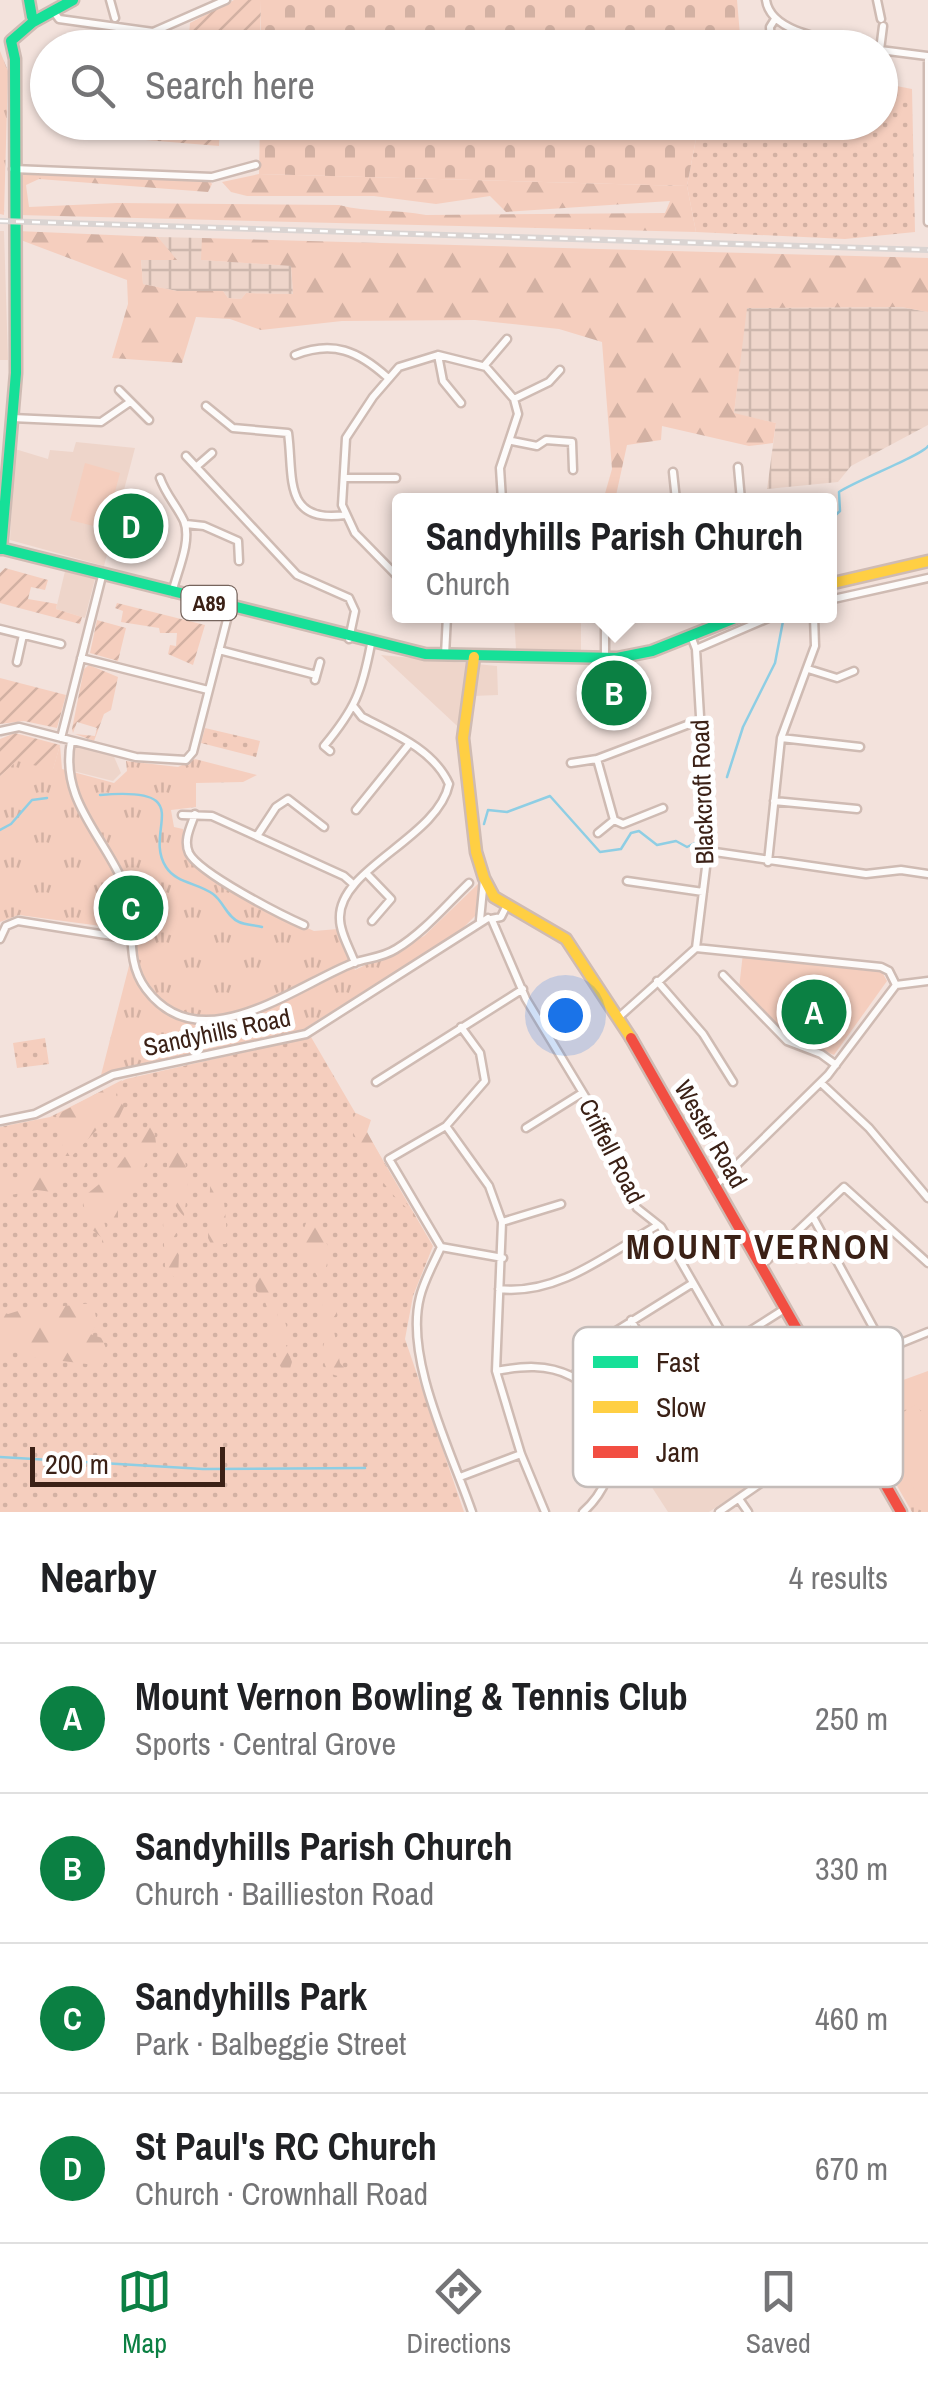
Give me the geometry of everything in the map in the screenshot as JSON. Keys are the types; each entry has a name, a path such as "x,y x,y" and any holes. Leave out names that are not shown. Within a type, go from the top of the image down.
{"main road":[{"path":"29,0 32,17"},
{"path":"0,548 4,469 16,373 12,168 16,59 6,40 32,17 54,12 74,0"},
{"name":"A89","path":"0,548 368,644 445,656 605,659 642,654 719,623"},
{"path":"837,582 928,561"},
{"path":"474,657 463,738 476,852 494,910"},
{"name":"Wester Road","path":"494,910 566,939 619,1017 797,1327"},
{"name":"Wester Road","path":"887,1487 901,1512"}],"street":[{"path":"110,0 115,18"},
{"path":"157,30 226,0"},
{"path":"766,0 775,19 800,30"},
{"path":"876,0 881,30"},
{"path":"54,12 59,19 138,30"},
{"path":"770,30 775,19"},
{"path":"898,52 928,56 927,221"},
{"path":"12,168 212,177 256,164"},
{"path":"484,366 507,338"},
{"path":"295,355 314,348 348,349 387,377"},
{"path":"438,355 443,381 461,403"},
{"path":"392,571 355,533 345,515 346,438 387,377 408,362 438,355 484,366 514,399 518,414 500,468 502,493"},
{"path":"514,399 549,382 560,370"},
{"path":"118,390 148,420"},
{"path":"12,418 100,422 130,402"},
{"path":"206,406 233,428 292,430 294,496 300,506 314,515 345,515"},
{"path":"512,440 537,446 546,440 577,442 573,470"},
{"path":"196,467 212,453"},
{"path":"186,456 297,575 349,598 354,611 349,639"},
{"path":"738,467 740,493"},
{"path":"673,472 675,493"},
{"path":"160,478 167,498 186,524 184,549 172,593"},
{"path":"347,478 396,478"},
{"path":"186,524 204,526 238,541 239,560"},
{"path":"61,738 102,576"},
{"path":"837,598 928,578"},
{"path":"0,731 18,727 141,758 184,761 192,754 230,608"},
{"path":"445,656 447,623"},
{"path":"605,623 605,659"},
{"path":"696,649 757,623"},
{"path":"768,862 780,738 808,670 815,646 814,623"},
{"path":"0,629 61,644"},
{"path":"16,662 24,635"},
{"name":"Blackcroft Road","path":"691,636 696,649 708,851 696,948"},
{"path":"330,750 324,746 355,708 368,644"},
{"path":"219,650 316,678 320,662"},
{"path":"81,658 208,690"},
{"path":"808,670 837,678 854,671"},
{"path":"355,708 362,717 410,743 444,772 448,790 410,839 353,884 342,902 340,919 355,963"},
{"path":"571,763 597,759 700,720"},
{"path":"780,738 860,747"},
{"path":"71,741 68,768 72,794 126,887 132,964 158,1004 198,1020 242,1016 355,963 394,950 469,882"},
{"path":"356,810 410,743"},
{"path":"597,759 614,820"},
{"path":"257,836 288,798 324,826"},
{"path":"774,801 858,809"},
{"path":"614,820 624,824 663,808"},
{"path":"195,814 187,842 195,860 260,904 304,926"},
{"path":"182,816 212,816 344,876 353,884"},
{"path":"598,833 614,820"},
{"path":"708,851 866,874 900,870 928,874"},
{"path":"367,874 391,899 372,922"},
{"path":"627,881 703,892"},
{"name":"Criffell Road","path":"494,910 523,988 603,1126 610,1154 637,1208 658,1225 718,1327"},
{"name":"Sandyhills Road","path":"0,1120 35,1114 113,1076 312,1031 494,910"},
{"path":"0,939 6,926 18,922 131,938"},
{"path":"619,1017 696,948 886,968 896,985"},
{"path":"722,975 787,1041 836,1065"},
{"path":"717,1184 820,1083 896,985 928,981"},
{"path":"657,982 703,1034 733,1082"},
{"path":"376,1082 523,988"},
{"path":"462,1028 480,1053 485,1081 446,1126 389,1160 441,1247 503,1258"},
{"path":"820,1083 869,1128 928,1198"},
{"path":"526,1128 582,1093"},
{"path":"446,1126 489,1186 502,1222 496,1371 521,1454 545,1512"},
{"path":"763,1264 844,1187 928,1263"},
{"path":"502,1222 560,1204"},
{"path":"814,1219 873,1327"},
{"path":"499,1289 524,1292 546,1287 658,1225"},
{"path":"441,1247 419,1298 417,1331 422,1370 472,1512"},
{"path":"621,1327 693,1283"},
{"path":"757,1327 787,1308"},
{"path":"632,1320 636,1327"},
{"path":"903,1342 928,1332"},
{"path":"496,1371 537,1367 573,1377"},
{"path":"460,1477 521,1454"},
{"path":"583,1512 595,1502 603,1487"},
{"path":"719,1512 756,1487"},
{"path":"740,1499 748,1512"}],"shaded area":[{"path":"0,231 4,231 8,360 0,360"},
{"path":"158,237 202,238 202,260 291,266 293,294 246,293 241,299 228,298 223,291 177,291 143,284 141,260 176,260"},
{"path":"901,307 928,312 928,425 851,466 838,482 767,489 776,423 734,414 746,308"},
{"path":"76,442 135,448 104,566 10,540 15,449 48,459 50,450 73,452"},
{"path":"66,567 96,575 85,618 56,609"},
{"path":"514,623 581,623 581,651 516,649"},
{"path":"381,655 497,666 498,695 473,696 469,737"},
{"path":"71,742 112,752 121,773 113,781 69,770"},
{"path":"652,1487 746,1487 709,1512 668,1512"}],"green space":[{"path":"234,0 261,0 260,30 189,30 190,23"},
{"path":"261,0 737,0 740,30 261,30"},
{"path":"0,51 8,71 4,215 0,214"},
{"path":"898,86 912,89 915,232 845,239 696,232 687,186 696,140 898,140"},
{"path":"146,140 219,140 219,146"},
{"path":"260,140 696,140 687,186 259,174"},
{"path":"23,173 209,180 212,184 208,192 39,179 26,185 29,207 117,203 339,205 426,215 665,213 670,201 506,212 490,196 436,204 374,196 247,196 231,192 222,182 259,174 687,186 696,232 18,215 17,181"},
{"path":"17,231 158,237 177,260 141,260 143,284 177,291 223,291 228,298 241,299 246,293 293,294 291,266 201,260 202,238 928,258 928,312 901,307 747,308 734,413 776,423 773,443 749,446 662,426 661,440 627,445 617,493 605,493 612,469 602,342 559,329 475,320 342,321 261,330 230,319 196,317 182,363 112,358 128,304 127,280 18,239"},
{"path":"85,463 120,473 105,529 70,520"},
{"path":"5,568 48,580 45,590 31,587 28,599 57,604 56,609 82,617 80,624 0,603 0,573"},
{"path":"117,603 205,625 193,665 168,654 170,645 176,646 177,633 160,633 159,628 121,622 123,611 115,608"},
{"path":"97,620 126,628 118,661 90,653"},
{"path":"89,665 118,677 111,710 104,714 94,741 75,734 95,736 97,728 77,722 73,733 72,729 84,669"},
{"path":"0,678 66,695 57,728 24,721 0,724"},
{"path":"205,728 260,741 256,757 201,743"},
{"path":"15,733 60,745 53,770 17,761 0,776 0,739"},
{"path":"60,745 62,769 114,783 127,771 126,761 178,767 195,759 257,775 243,782 196,783 196,807 171,810 174,827 183,829 186,854 252,903 314,931 338,929 355,970 424,936 479,883 475,916 461,930 304,1029 101,1075 138,931 19,915 0,922 0,776 17,760 53,769"},
{"path":"743,953 882,972 887,981 834,1055 782,1027 739,988"},
{"path":"311,1037 433,1246 413,1296 405,1339 464,1512 0,1512 0,1127 50,1117 126,1079"},
{"path":"45,1038 49,1064 17,1068 13,1043"},
{"path":"122,1080 116,1095 124,1107 117,1122 108,1118 72,1156 65,1156 56,1115"},
{"path":"356,1113 371,1120 367,1132 410,1210 384,1183 360,1146 350,1125"},
{"path":"148,1125 154,1129 156,1143 136,1186 118,1204 118,1220 103,1217 113,1257 107,1258 102,1238 89,1227 82,1198 113,1173"},
{"path":"180,1129 176,1149 185,1159 188,1187 184,1216 169,1188 167,1163 173,1130"},
{"path":"215,1163 224,1203 226,1244 211,1244 208,1238 211,1165"},
{"path":"47,1169 60,1172 52,1192 37,1190 0,1197 1,1176 21,1180 23,1175"},
{"path":"171,1220 178,1230 172,1240 179,1252 178,1282 165,1267 163,1221"},
{"path":"307,1220 318,1226 330,1250 322,1285 299,1243"},
{"path":"261,1273 273,1285 270,1295 276,1299 278,1320 285,1322 293,1346 286,1345 292,1362 288,1375 277,1357 267,1307 256,1291 255,1278"},
{"path":"322,1293 328,1295 337,1313 332,1320 340,1363 345,1369 341,1377 328,1373 321,1354 327,1333 318,1327 323,1320"},
{"path":"93,1303 97,1322 92,1332 84,1332 102,1338 108,1354 103,1366 30,1357 20,1347 15,1352 0,1354 0,1311 8,1314 31,1307 50,1319 55,1307"},
{"path":"928,1371 928,1512 912,1512 898,1487 903,1487 903,1380"},
{"path":"916,1404 928,1422 928,1500 923,1503 903,1471 903,1412"}],"waterway":[{"path":"837,514 839,492 928,446"},
{"path":"727,777 743,727 775,663 783,623"},
{"path":"100,795 131,794 150,797 159,804 160,853 170,872 213,894 235,920 262,927"},
{"path":"484,824 488,810 507,812 550,796 600,852 621,849 631,833 639,831 657,845 676,841 687,847 697,842"},
{"path":"0,830 11,824 32,800 47,798"},
{"path":"0,1457 203,1469 365,1468"}],"railway":[{"path":"0,221 928,250"}],"traffic: fast":[{"path":"29,0 32,17"},
{"path":"11,41 33,22 73,0"},
{"path":"1,549 16,373 15,59 11,41"},
{"path":"0,548 425,654 617,658 652,651 722,623"}],"traffic: slow":[{"path":"837,582 928,561"},
{"path":"474,657 463,738 476,852 484,878 494,897 566,939 631,1038"}],"traffic: jam":[{"path":"631,1038 796,1327"},
{"path":"887,1487 901,1512"}],"place":[{"name":"St Paul's RC Church","path":"131,526"},
{"name":"Sandyhills Parish Church","path":"614,693"},
{"name":"Sandyhills Park","path":"131,908"},
{"name":"Mount Vernon Bowling & Tennis Club","path":"814,1012"}],"district":[{"name":"MOUNT VERNON","path":"759,1247"}]}
